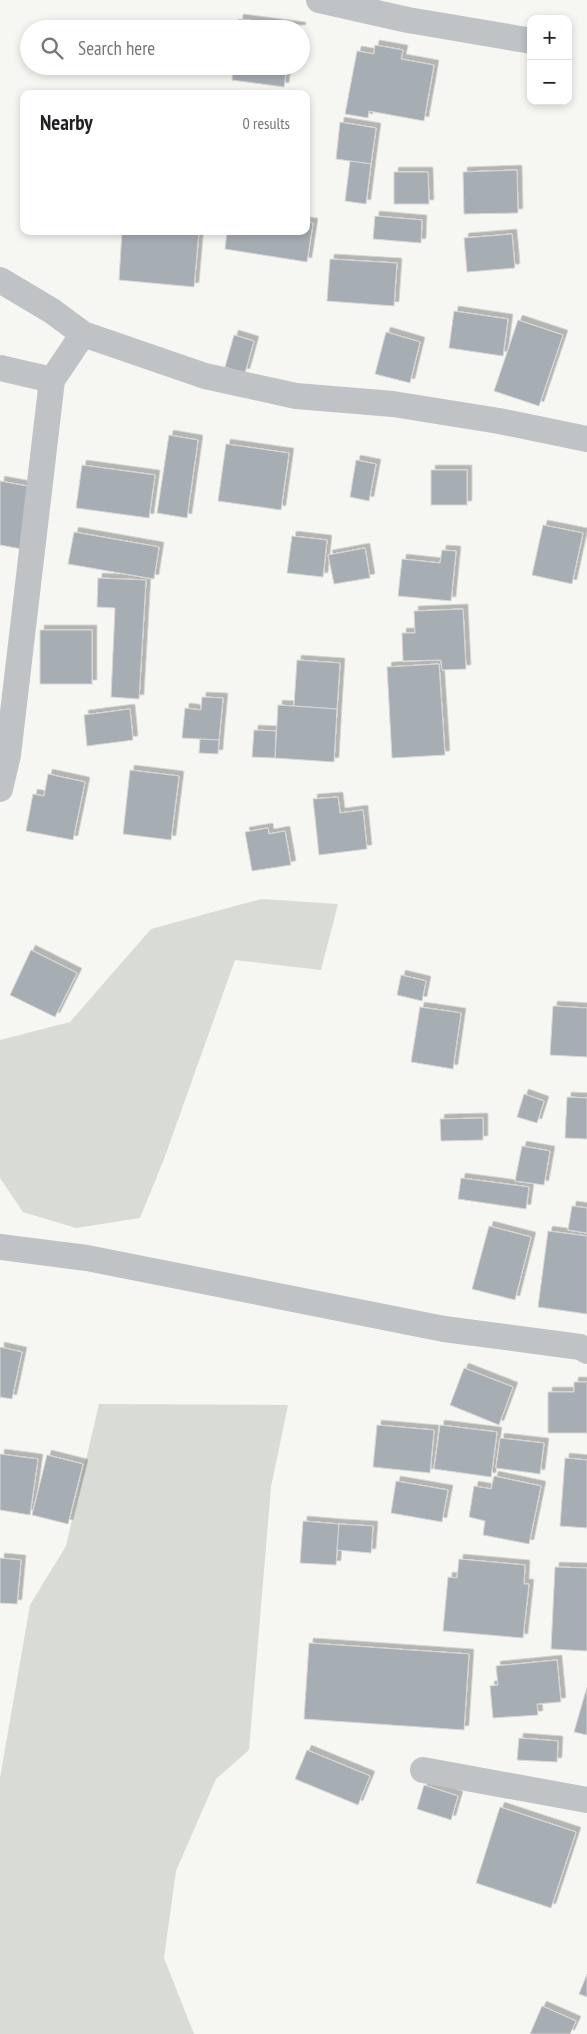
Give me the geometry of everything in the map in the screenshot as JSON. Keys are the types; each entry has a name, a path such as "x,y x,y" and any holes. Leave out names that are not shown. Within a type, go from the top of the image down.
{"street":[{"path":"319,0 408,20 526,40"},
{"path":"0,280 52,310 83,334 205,376 296,396 393,404 499,421 587,439"},
{"path":"0,789 8,755 52,380 83,334"},
{"path":"0,368 52,380"},
{"path":"0,1247 87,1258 435,1327 580,1347 587,1352"},
{"path":"422,1770 587,1800"}],"shaded area":[{"path":"261,899 338,904 321,970 235,960 164,1159 140,1218 76,1228 23,1212 0,1178 0,1040 70,1022 151,929"},
{"path":"99,1404 288,1405 271,1487 249,1750 216,1779 176,1871 164,1958 194,2034 0,2034 0,1778 30,1605 66,1546"}],"building":[{"path":"375,45 403,50 401,59 434,65 424,121 369,111 368,118 345,114 357,51 374,54"},
{"path":"232,75 286,75 284,87 232,80"},
{"path":"340,122 376,128 371,164 336,159"},
{"path":"350,161 371,164 366,204 345,201"},
{"path":"517,170 518,213 464,214 463,172"},
{"path":"394,172 428,172 429,204 394,204"},
{"path":"375,216 422,220 421,243 373,239"},
{"path":"310,223 313,223 307,262 225,249 227,235 310,235"},
{"path":"512,234 515,268 467,272 464,238"},
{"path":"122,235 199,235 194,287 119,280"},
{"path":"330,259 397,263 394,306 327,301"},
{"path":"454,311 508,319 503,356 449,348"},
{"path":"518,320 563,335 539,406 494,391"},
{"path":"386,332 420,342 410,383 375,374"},
{"path":"234,335 254,341 245,373 225,367"},
{"path":"169,435 198,440 187,518 157,513"},
{"path":"226,444 289,453 281,510 218,501"},
{"path":"356,460 376,464 369,501 350,497"},
{"path":"82,465 155,475 149,518 76,508"},
{"path":"431,470 467,470 467,505 431,505"},
{"path":"0,481 38,488 27,550 0,545"},
{"path":"543,525 583,533 572,584 532,575"},
{"path":"74,532 159,547 154,579 68,564"},
{"path":"292,536 327,540 323,577 287,573"},
{"path":"365,548 370,578 334,584 328,555"},
{"path":"442,550 456,551 451,601 398,596 402,559 440,563"},
{"path":"98,578 146,580 139,699 111,697 115,608 97,607"},
{"path":"463,609 466,669 442,670 441,660 403,661 402,633 415,633 414,611"},
{"path":"40,630 92,630 92,684 40,684"},
{"path":"297,660 340,663 337,709 294,706"},
{"path":"439,664 445,755 392,758 387,667"},
{"path":"202,697 223,698 219,740 182,738 185,708 201,710"},
{"path":"278,705 337,709 334,762 275,758"},
{"path":"130,709 133,740 87,746 84,715"},
{"path":"254,730 276,731 275,758 252,757"},
{"path":"200,739 219,740 218,754 199,753"},
{"path":"130,770 179,776 171,840 123,834"},
{"path":"48,774 85,782 73,840 26,831 33,794 44,796"},
{"path":"338,797 340,813 363,810 367,849 319,855 313,799"},
{"path":"268,828 269,834 285,831 291,865 252,871 245,832"},
{"path":"31,950 77,973 55,1017 10,995"},
{"path":"401,975 426,981 422,1001 397,995"},
{"path":"553,1006 587,1008 587,1057 550,1055"},
{"path":"420,1007 461,1013 453,1069 411,1062"},
{"path":"524,1094 544,1101 537,1123 517,1117"},
{"path":"567,1097 587,1098 587,1139 565,1138"},
{"path":"483,1118 483,1140 441,1141 440,1119"},
{"path":"522,1146 550,1151 544,1185 515,1181"},
{"path":"461,1178 529,1187 526,1209 458,1199"},
{"path":"572,1206 587,1208 587,1233 568,1230"},
{"path":"489,1226 531,1237 515,1300 472,1289"},
{"path":"548,1231 587,1236 587,1314 538,1307"},
{"path":"0,1347 22,1352 12,1399 0,1397"},
{"path":"464,1368 513,1387 499,1425 450,1405"},
{"path":"574,1382 587,1382 587,1433 548,1433 548,1392 574,1392"},
{"path":"377,1425 434,1430 430,1473 373,1467"},
{"path":"440,1425 497,1432 491,1477 434,1469"},
{"path":"500,1438 544,1443 540,1474 496,1468"},
{"path":"0,1454 38,1459 30,1515 0,1510"},
{"path":"47,1455 83,1464 68,1524 32,1515"},
{"path":"565,1458 587,1460 587,1528 560,1526"},
{"path":"494,1476 541,1486 529,1544 483,1535 485,1521 469,1517 474,1486 491,1489"},
{"path":"396,1481 448,1490 442,1522 391,1513"},
{"path":"303,1521 339,1524 336,1565 300,1563"},
{"path":"339,1524 373,1526 371,1553 337,1550"},
{"path":"0,1558 21,1560 17,1604 0,1603"},
{"path":"459,1559 525,1565 524,1584 529,1584 523,1638 443,1631 448,1577 457,1578"},
{"path":"555,1567 587,1568 587,1651 551,1649"},
{"path":"309,1643 469,1654 464,1730 304,1719"},
{"path":"557,1660 561,1702 537,1704 538,1715 493,1718 490,1686 498,1685 496,1666"},
{"path":"587,1687 587,1735 574,1732"},
{"path":"519,1738 558,1741 557,1762 517,1760"},
{"path":"307,1750 370,1776 358,1805 295,1779"},
{"path":"424,1785 458,1796 451,1820 417,1809"},
{"path":"500,1807 576,1832 551,1908 476,1883"},
{"path":"587,1974 587,1997 579,1994"},
{"path":"542,2006 576,2021 570,2034 530,2034"}]}
